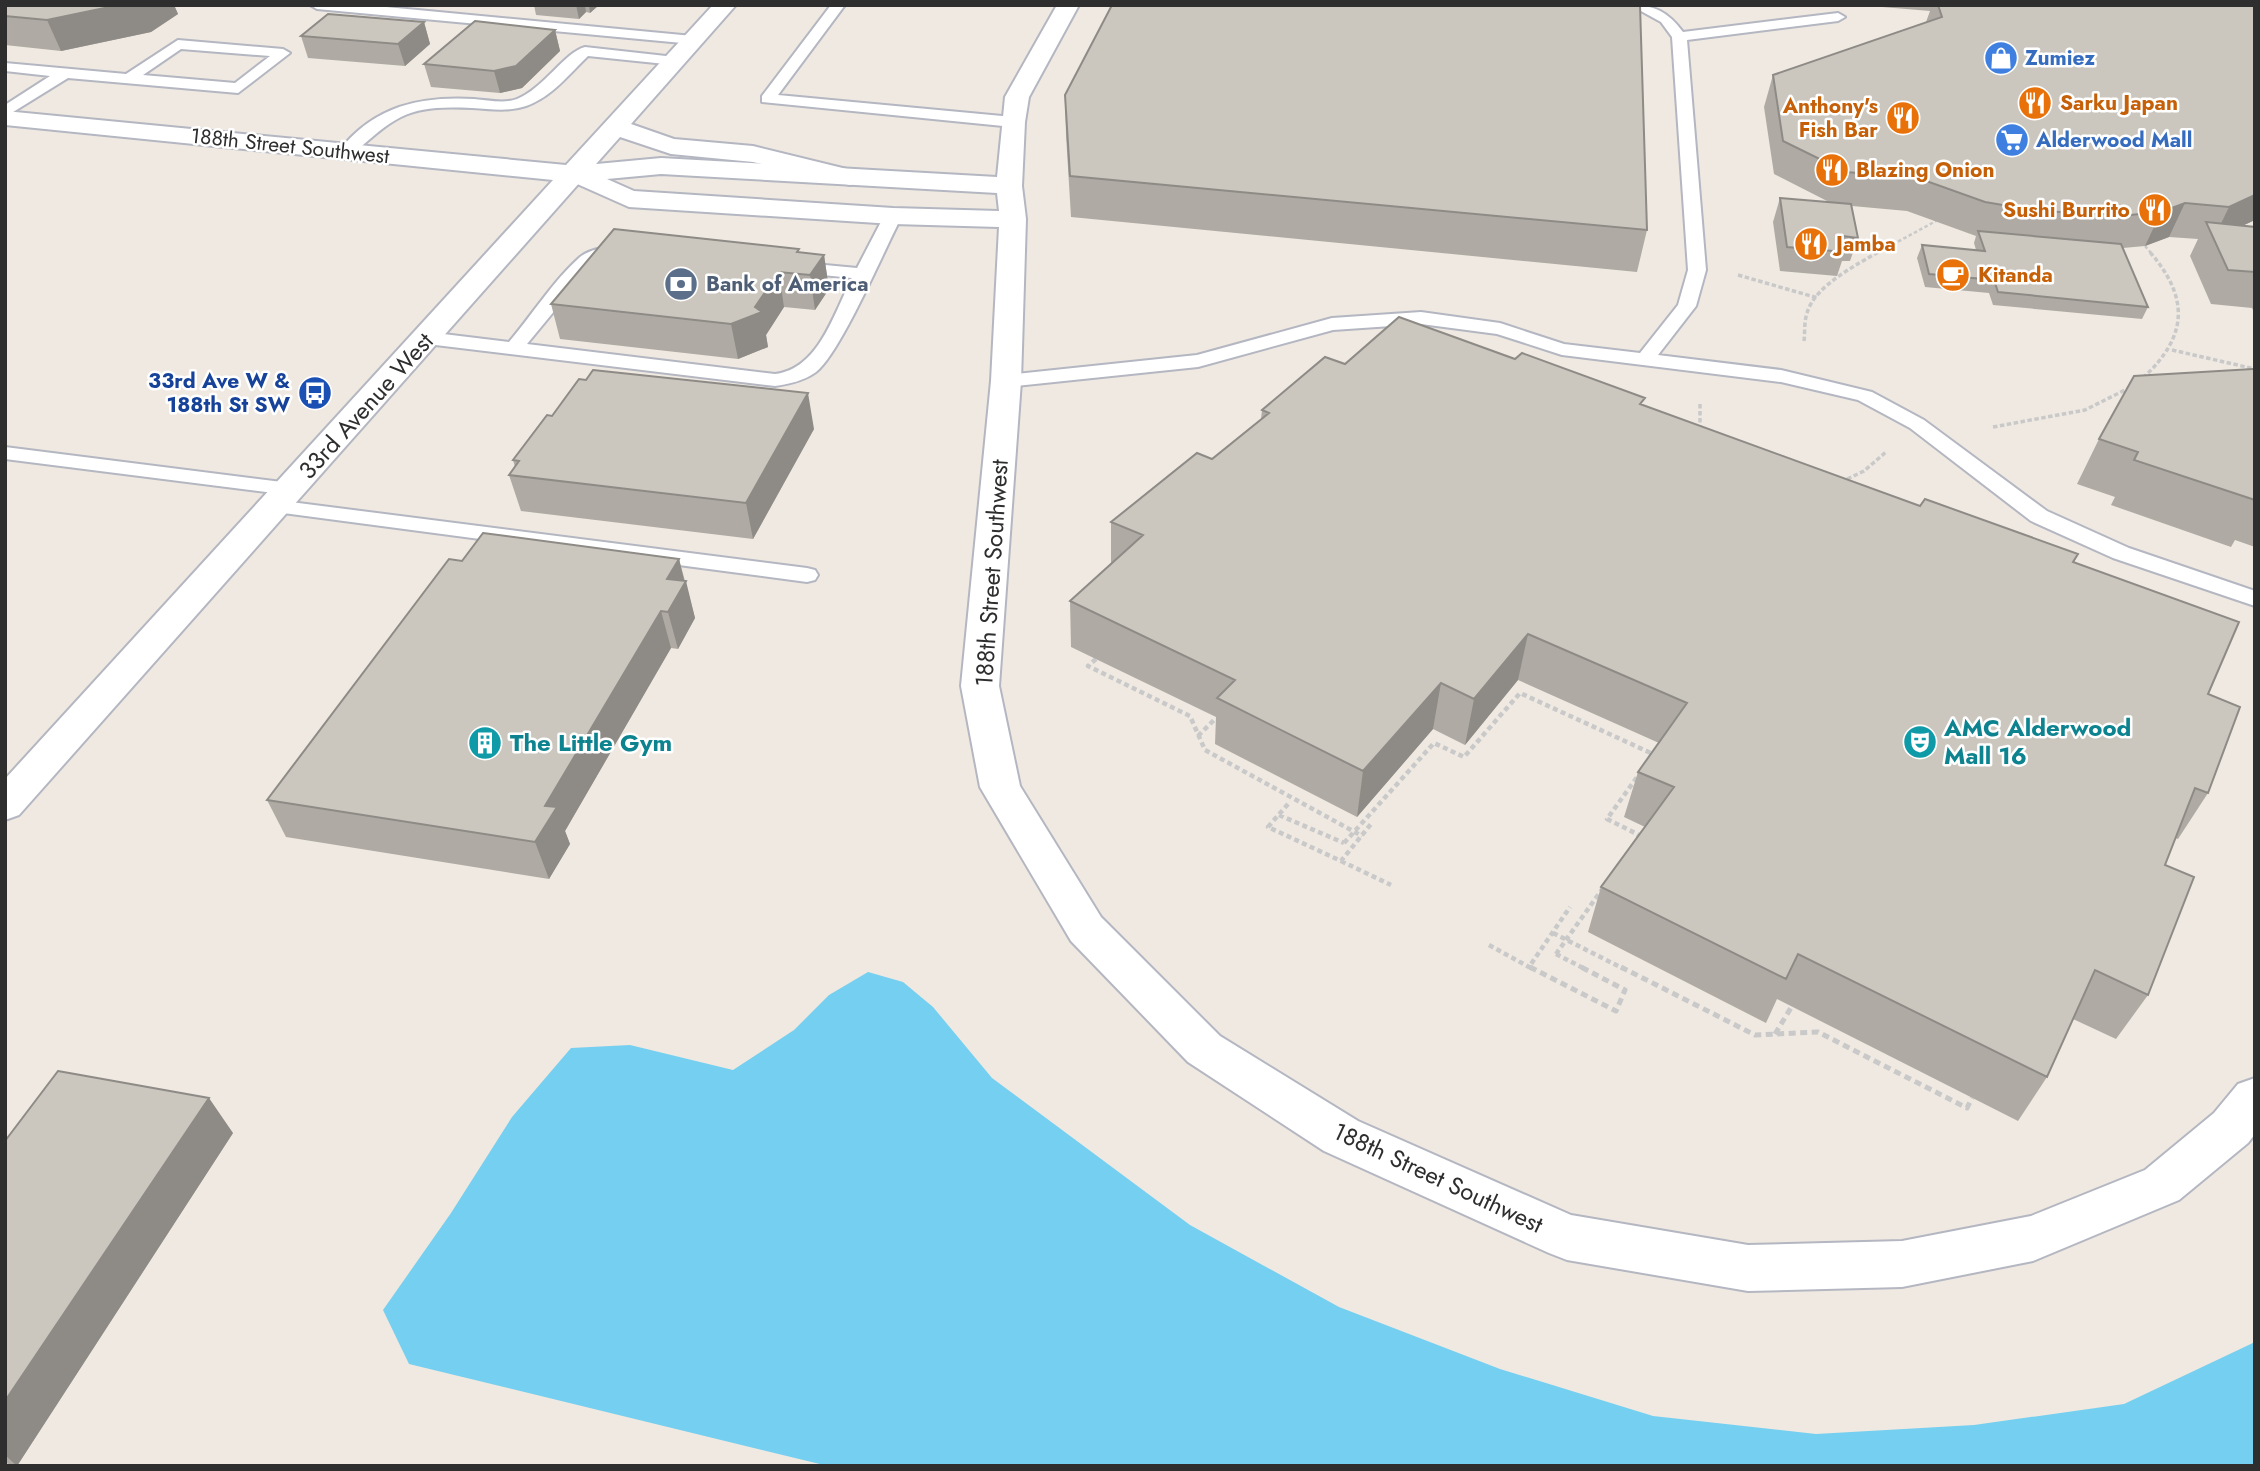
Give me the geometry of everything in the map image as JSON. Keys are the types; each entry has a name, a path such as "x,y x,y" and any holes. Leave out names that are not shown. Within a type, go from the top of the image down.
{"street":[{"name":"33rd Avenue West","path":"5,805 725,5"},
{"path":"1011,202 1013,122 1017,97 1068,5"},
{"name":"188th Street Southwest","path":"5,118 575,173 661,166 850,177 1011,202"},
{"path":"615,128 671,146 753,154 850,177"},
{"name":"188th Street Southwest","path":"575,173 629,199 893,216 1011,202"},
{"name":"188th Street Southwest","path":"1011,202 1006,381 980,686 1000,788 1093,936 1204,1049 1340,1136 1567,1237 1748,1268 1902,1264 2033,1238 2162,1185 2231,1128 2255,1098"}],"lane":[{"path":"317,5 381,8 693,40"},
{"path":"838,5 767,99 1013,122"},
{"path":"1637,5 1666,19 1679,37 1697,271 1687,306 1644,361"},
{"path":"1679,37 1838,17"},
{"path":"5,67 128,79 238,88 284,53 178,44 128,79"},
{"path":"347,152 381,119 408,105 508,106 525,102 547,87 586,51 674,61"},
{"path":"5,112 65,73"},
{"path":"427,338 775,380 792,378 810,370 822,354 893,216"},
{"path":"514,348 587,260 609,251 636,254"},
{"path":"769,265 863,274"},
{"path":"1006,381 1198,361 1332,324 1421,318 1500,329 1562,349 1781,376 1865,396 1917,424 2039,516 2121,554 2255,599"},
{"path":"5,453 283,498 807,575"}],"path":[{"path":"1808,383 1804,342 1808,309 1827,286 1900,238 1936,221"},
{"path":"2141,380 2172,350 2179,328 2179,302 2166,267 2145,246"},
{"path":"1735,274 1818,298"},
{"path":"2172,350 2255,369"},
{"path":"1839,483 1864,471 1917,424 1997,428 2085,410 2133,386"},
{"path":"1700,437 1701,425"},
{"path":"1096,659 1088,666 1190,716 1205,750 1362,836"},
{"path":"1279,815 1344,843 1434,743 1464,757 1520,693 1654,753"},
{"path":"1198,736 1216,718"},
{"path":"1632,846 1639,835 1607,819 1661,744"},
{"path":"1288,804 1268,827 1391,885"},
{"path":"1341,861 1371,824"},
{"path":"1489,945 1616,1011 1625,990 1556,954 1609,878"},
{"path":"1529,967 1570,907"},
{"path":"1553,933 1755,1035 1818,1032 1967,1108 1972,1098"},
{"path":"1775,1034 1792,1006"}],"water":[{"path":"868,972 903,982 933,1007 992,1078 1190,1225 1339,1307 1500,1369 1653,1416 1816,1434 1974,1425 2124,1404 2255,1342 2255,1466 828,1466 409,1364 383,1310 451,1213 512,1117 571,1048 630,1045 733,1070 794,1030 829,995"}],"building":[{"path":"5,5 119,5 47,20 5,16"},
{"path":"1112,5 1640,5 1647,230 1070,176 1065,95"},
{"name":"Alderwood Mall","path":"1938,5 2255,5 2255,195 2229,207 2185,203 2161,212 2130,215 2039,211 1985,202 1918,178 1846,172 1783,141 1773,75 1942,17"},
{"path":"328,14 424,22 398,44 301,36"},
{"path":"475,21 555,30 516,66 494,71 424,64"},
{"path":"1780,198 1851,204 1858,238 1842,236 1845,252 1787,247"},
{"path":"2206,222 2255,227 2255,272 2228,270"},
{"path":"614,229 799,249 797,252 824,255 810,275 779,272 755,307 762,312 731,324 551,304"},
{"path":"1978,231 2121,244 2148,307 1998,292 1994,280 1929,274 1922,245 1985,251"},
{"name":"AMC Alderwood Mall 16","path":"1399,317 1515,359 1522,353 1645,398 1640,404 1920,506 1925,499 2078,554 2073,562 2239,622 2208,694 2240,707 2208,793 2195,788 2165,865 2194,877 2148,995 2095,970 2047,1077 1798,954 1786,979 1601,887 1674,787 1638,772 1687,703 1528,634 1474,699 1441,683 1363,771 1217,698 1235,680 1070,601 1143,535 1111,522 1197,453 1212,459 1269,413 1262,410 1325,357 1345,364"},
{"path":"2255,369 2255,500 2134,460 2138,452 2099,439 2134,376"},
{"path":"593,370 808,393 746,503 509,475 519,461 513,460 547,415 552,416 579,379 586,380"},
{"name":"The Little Gym","path":"483,533 679,559 667,579 686,581 668,612 661,611 545,806 557,807 535,842 267,800 449,559 462,561"},
{"path":"58,1071 209,1098 5,1401 5,1141"}],"place":[{"name":"Zumiez","path":"2001,58"},
{"name":"Sarku Japan","path":"2035,103"},
{"name":"Anthony's Fish Bar","path":"1903,118"},
{"name":"Alderwood Mall","path":"2012,140"},
{"name":"Blazing Onion","path":"1832,170"},
{"name":"Sushi Burrito","path":"2155,210"},
{"name":"Jamba","path":"1811,244"},
{"name":"Kitanda","path":"1953,275"},
{"name":"Bank of America","path":"681,284"},
{"name":"33rd Ave W & 188th St SW","path":"315,393"},
{"name":"AMC Alderwood Mall 16","path":"1920,742"},
{"name":"The Little Gym","path":"485,743"}]}
